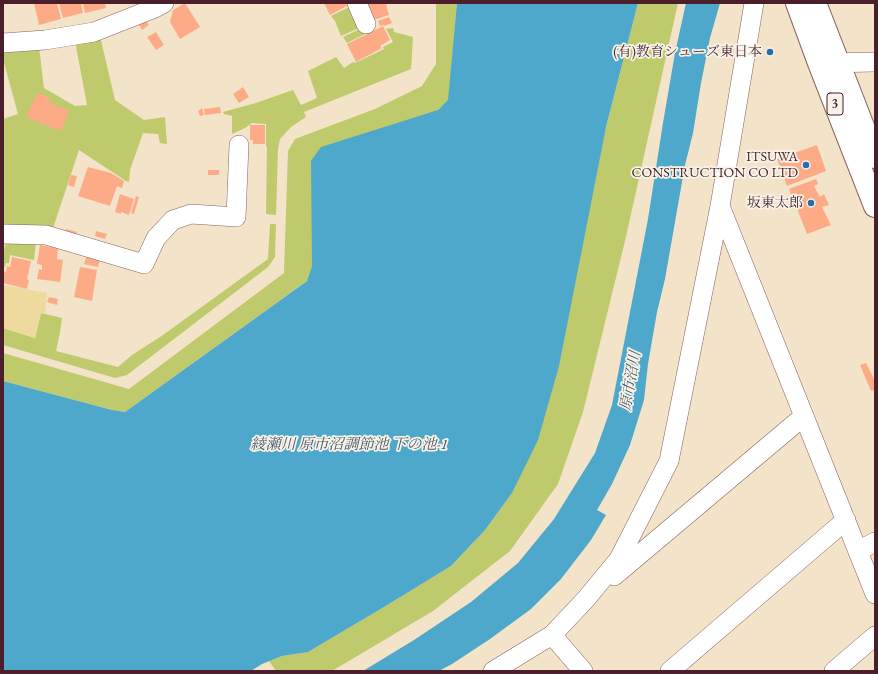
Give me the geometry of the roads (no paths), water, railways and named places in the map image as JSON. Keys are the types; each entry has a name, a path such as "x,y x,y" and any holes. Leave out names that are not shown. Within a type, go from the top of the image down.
{"main road":[{"name":"3","path":"797,3 829,63 875,157"},
{"name":"3","path":"815,3 829,63 875,206"}],"street":[{"path":"3,43 45,40 94,32 164,3"},
{"path":"358,3 366,24"},
{"path":"493,671 552,635 586,599 619,559 669,461 720,206 754,3"},
{"path":"829,63 875,62"},
{"path":"3,234 46,235 144,264 156,238 173,220 191,214 236,217 239,145"},
{"path":"720,206 875,594"},
{"path":"586,599 804,416"},
{"path":"670,671 846,520"},
{"path":"858,551 875,542"},
{"path":"552,635 583,671"},
{"path":"834,671 875,636"}],"water":[{"name":"綾瀬川 原市沼調節池 下の池-1","path":"457,3 638,3 606,127 559,366 538,440 512,493 485,530 451,566 308,652 282,656 262,664 251,671 3,671 3,381 112,410 125,412 307,281 312,266 311,161 321,147 438,110 448,100"},
{"name":"原市沼川","path":"686,3 720,3 710,38 693,133 685,165 665,279 657,312 648,364 644,400 630,445 612,484 597,510 606,515 591,540 561,579 531,609 452,664 439,671 363,671 414,640 471,602 518,563 554,519 595,453 612,405 648,219 675,53"}],"place":[{"name":"(有)教育シューズ東日本","path":"770,52"},
{"name":"ITSUWA CONSTRUCTION CO LTD","path":"806,165"},
{"name":"坂東太郎","path":"811,203"}]}
